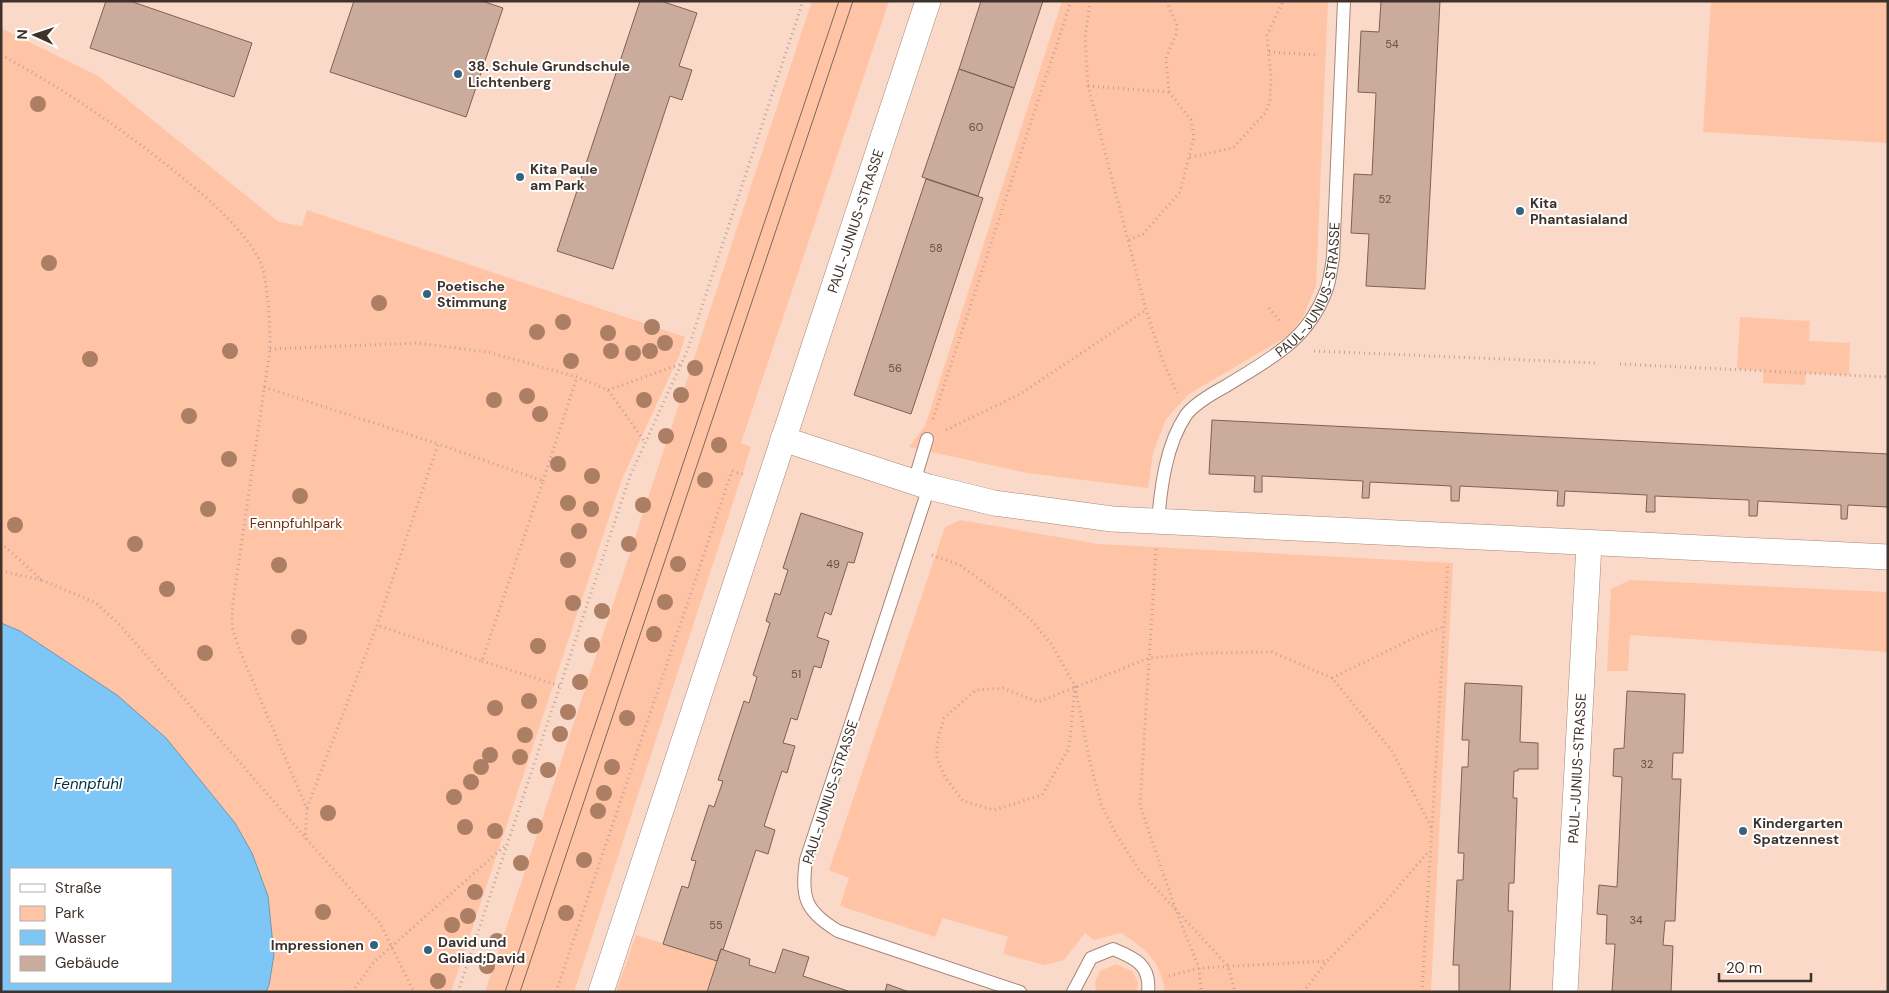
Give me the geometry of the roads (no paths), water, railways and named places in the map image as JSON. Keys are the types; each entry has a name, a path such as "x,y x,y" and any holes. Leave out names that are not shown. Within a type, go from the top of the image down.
{"street":[{"name":"PAUL-JUNIUS-STRASSE","path":"602,992 928,1"},
{"path":"783,440 922,484 994,503 1048,512 1112,519 1449,535 1589,544 1888,557"},
{"name":"PAUL-JUNIUS-STRASSE","path":"1565,992 1589,544"}],"lane":[{"name":"PAUL-JUNIUS-STRASSE","path":"1158,521 1160,496 1171,446 1187,414 1210,395 1286,349 1311,321 1326,290 1333,258 1344,1"},
{"name":"PAUL-JUNIUS-STRASSE","path":"927,439 922,484 806,860 803,882 805,901 818,919 838,930 1020,992"},
{"path":"1072,992 1091,958 1113,949 1139,960 1149,986"}],"water":[{"name":"Fennpfuhl","path":"1,623 20,631 117,695 166,738 235,823 252,853 268,896 274,955 266,992 1,992"}],"tram line":[{"path":"505,992 839,1"},
{"path":"520,992 853,1"}],"place":[{"name":"38. Schule Grundschule Lichtenberg","path":"458,74"},
{"name":"Kita Paule am Park","path":"520,177"},
{"name":"Kita Phantasialand","path":"1520,211"},
{"name":"Poetische Stimmung","path":"427,294"},
{"name":"Kindergarten Spatzennest","path":"1743,831"},
{"name":"Impressionen","path":"374,945"},
{"name":"David und Goliad;David","path":"428,950"}],"park label":[{"name":"Fennpfuhlpark","path":"296,523"}]}
